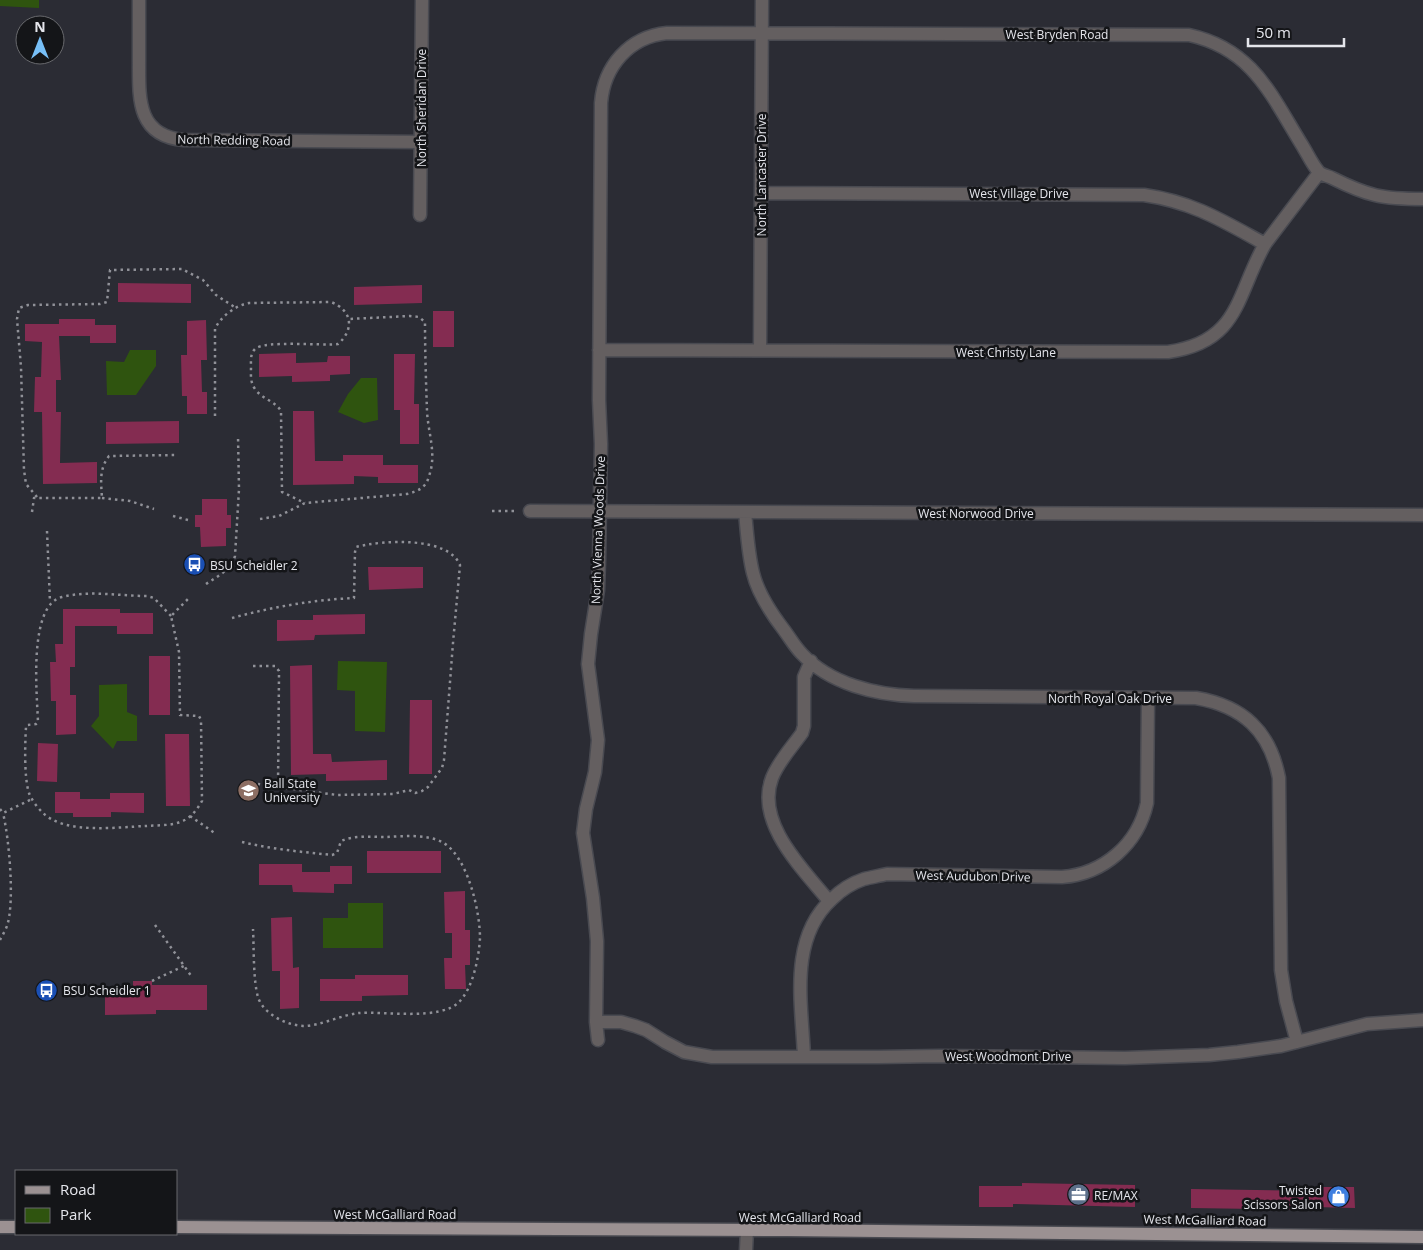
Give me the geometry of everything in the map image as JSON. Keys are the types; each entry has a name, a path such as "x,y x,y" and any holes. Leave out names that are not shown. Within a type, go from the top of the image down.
{"main road":[{"path":"0,1227 15,1227"},
{"name":"West McGalliard Road","path":"178,1227 1164,1233 1423,1237"}],"street":[{"name":"North Redding Road","path":"139,0 138,97 148,123 159,133 184,140 420,142"},
{"name":"North Sheridan Drive","path":"420,215 422,0"},
{"name":"North Lancaster Drive","path":"760,350 762,0"},
{"name":"West Bryden Road","path":"624,52 643,39 655,34 1173,35 1207,39 1239,57 1254,71 1267,87 1319,173"},
{"name":"North Vienna Woods Drive","path":"598,1040 596,1022 598,941 583,833 586,809 595,772 598,740 588,664 598,590 600,512 601,103 605,79 612,65 624,52"},
{"path":"1319,173 1350,188 1375,196 1423,199"},
{"name":"West Christy Lane","path":"599,350 1168,352 1182,350 1206,341 1217,334 1225,325 1239,304 1265,244 1319,173"},
{"name":"West Village Drive","path":"761,192 1144,195 1176,201 1205,211 1265,244"},
{"name":"West Norwood Drive","path":"530,511 1423,515"},
{"name":"North Royal Oak Drive","path":"745,512 752,572 759,590 775,618 802,655 833,676 856,686 893,695 1196,698 1215,701 1244,717 1255,726 1272,751 1277,765 1280,790 1280,970 1297,1042"},
{"path":"811,662 804,677 804,726 802,733 772,778 770,812 777,831 789,850 830,901"},
{"name":"West Audubon Drive","path":"804,1057 801,976 803,950 806,938 817,915 830,901 850,885 864,879 887,874 1068,877 1086,873 1109,861 1128,844 1145,814 1147,803 1148,698"},
{"name":"West Woodmont Drive","path":"596,1022 621,1022 635,1026 646,1030 675,1048 693,1054 712,1057 948,1056 1125,1058 1238,1052 1280,1046 1366,1024 1423,1020"},
{"path":"746,1250 747,1230"}],"path":[{"path":"37,497 26,484 24,470 21,367 17,319 19,308 28,305 100,304 107,302 110,270 182,269 203,280 216,295 236,308"},
{"path":"215,416 215,329 218,322 242,304 249,303 331,302 342,309 349,319 348,332 338,344 261,345 253,350 251,355 252,382 256,390 275,403 282,411 282,492 305,503"},
{"path":"260,519 278,516 305,503 407,494 420,490 425,486 430,476 433,451 427,413 425,322 419,317 410,316 349,319"},
{"path":"206,584 229,568 233,564 235,556 239,489 238,436"},
{"path":"102,498 102,470 104,462 109,456 176,455"},
{"path":"32,512 33,500 37,497 102,498 130,501 154,509"},
{"path":"492,511 530,511"},
{"path":"173,516 188,520"},
{"path":"47,531 50,604"},
{"path":"232,618 256,611 301,603 354,598 355,552 356,547 362,545 423,543 450,553 458,559 460,565 452,643 444,760 437,777 428,787 415,793 409,790 392,794 337,795 258,784"},
{"path":"78,595 147,596 154,598 171,616 179,652 180,715 199,716 201,720 202,801 190,816 178,823 104,828 79,827 54,820 43,813 32,799 26,772 26,727 38,722 38,641 40,624 50,604 53,600 62,597 78,595"},
{"path":"171,616 188,599"},
{"path":"253,666 275,666 279,671 278,787"},
{"path":"3,813 32,799"},
{"path":"0,809 3,813 8,837 10,894 9,917 0,940"},
{"path":"190,816 216,834"},
{"path":"242,842 299,852 332,855 337,853 341,841 358,837 418,837 442,842 451,848 469,882 478,916 480,937 478,958 472,981 459,1002 444,1009 419,1013 358,1013 306,1026 294,1025 278,1019 265,1009 258,998 253,929"},
{"path":"155,925 192,977"},
{"path":"152,981 184,966"}],"green space":[{"path":"0,0 39,0 39,8 0,6"},
{"path":"130,350 156,350 156,366 136,395 107,395 106,361 124,362"},
{"path":"361,378 377,378 378,420 364,423 338,412 348,394"},
{"path":"338,661 387,662 385,732 355,731 355,691 337,690"},
{"path":"127,684 127,712 137,716 137,741 117,741 113,749 91,726 99,716 99,685"},
{"path":"348,903 383,903 383,948 323,948 323,918 348,918"}],"building":[{"path":"118,283 191,284 191,303 118,302"},
{"path":"422,285 422,303 354,305 354,287"},
{"path":"433,311 454,311 454,347 433,347"},
{"path":"59,319 95,319 95,325 116,325 116,343 90,343 90,336 59,336 61,380 56,380 56,412 61,412 60,463 97,462 97,483 43,484 42,412 34,412 35,377 41,377 42,342 25,341 25,324 59,324"},
{"path":"206,320 207,360 201,360 202,392 207,392 207,414 187,414 187,396 182,396 181,355 187,355 187,321"},
{"path":"296,353 296,363 327,362 328,356 350,356 350,374 330,375 330,381 292,382 292,376 259,377 259,354"},
{"path":"394,354 415,354 414,404 419,404 419,444 400,444 400,410 394,410"},
{"path":"293,411 314,411 315,461 343,461 343,455 383,455 383,465 418,465 418,483 378,483 378,477 354,476 354,484 293,485"},
{"path":"179,421 179,443 106,444 106,422"},
{"path":"202,499 227,499 227,515 231,515 231,528 226,528 226,546 201,547 200,527 195,527 195,515 202,515"},
{"path":"368,567 423,567 423,588 369,590"},
{"path":"63,609 120,609 120,613 153,613 153,634 117,634 117,626 75,626 75,667 70,667 70,695 76,695 76,734 56,735 56,701 51,701 50,662 56,662 55,644 63,644"},
{"path":"365,614 365,634 315,635 314,640 277,641 277,620 313,620 313,615"},
{"path":"149,656 170,656 170,715 149,715"},
{"path":"312,665 313,754 331,754 332,762 387,760 387,780 326,781 326,774 291,775 290,666"},
{"path":"410,700 432,700 432,774 409,774"},
{"path":"165,734 189,734 190,806 166,806"},
{"path":"38,743 58,744 57,782 37,781"},
{"path":"55,792 80,792 80,799 110,799 110,793 144,793 144,813 111,812 111,817 73,817 73,813 55,813"},
{"path":"367,851 441,851 441,873 367,873"},
{"path":"259,864 302,864 302,872 330,872 330,866 352,866 352,884 334,884 334,893 293,892 292,885 259,885"},
{"path":"465,891 465,930 470,930 470,965 465,965 466,989 445,989 444,958 452,958 452,933 445,933 444,892"},
{"path":"292,917 293,968 299,967 299,1008 280,1009 280,971 272,971 271,918"},
{"path":"355,975 408,975 408,995 362,996 362,1001 320,1001 320,979 355,979"},
{"path":"133,981 152,981 152,985 207,985 207,1010 156,1010 156,1014 105,1015 105,993 133,993"},
{"name":"RE/MAX","path":"1022,1183 1135,1185 1135,1207 1013,1204 1013,1207 979,1207 979,1186 1022,1186"},
{"path":"1320,1187 1354,1187 1355,1208 1314,1207 1314,1210 1191,1208 1191,1189 1320,1191"}],"place":[{"name":"BSU Scheidler 2","path":"194,565"},
{"name":"Ball State University","path":"248,790"},
{"name":"BSU Scheidler 1","path":"47,990"},
{"name":"RE/MAX","path":"1078,1195"},
{"name":"Twisted Scissors Salon","path":"1338,1197"}]}
